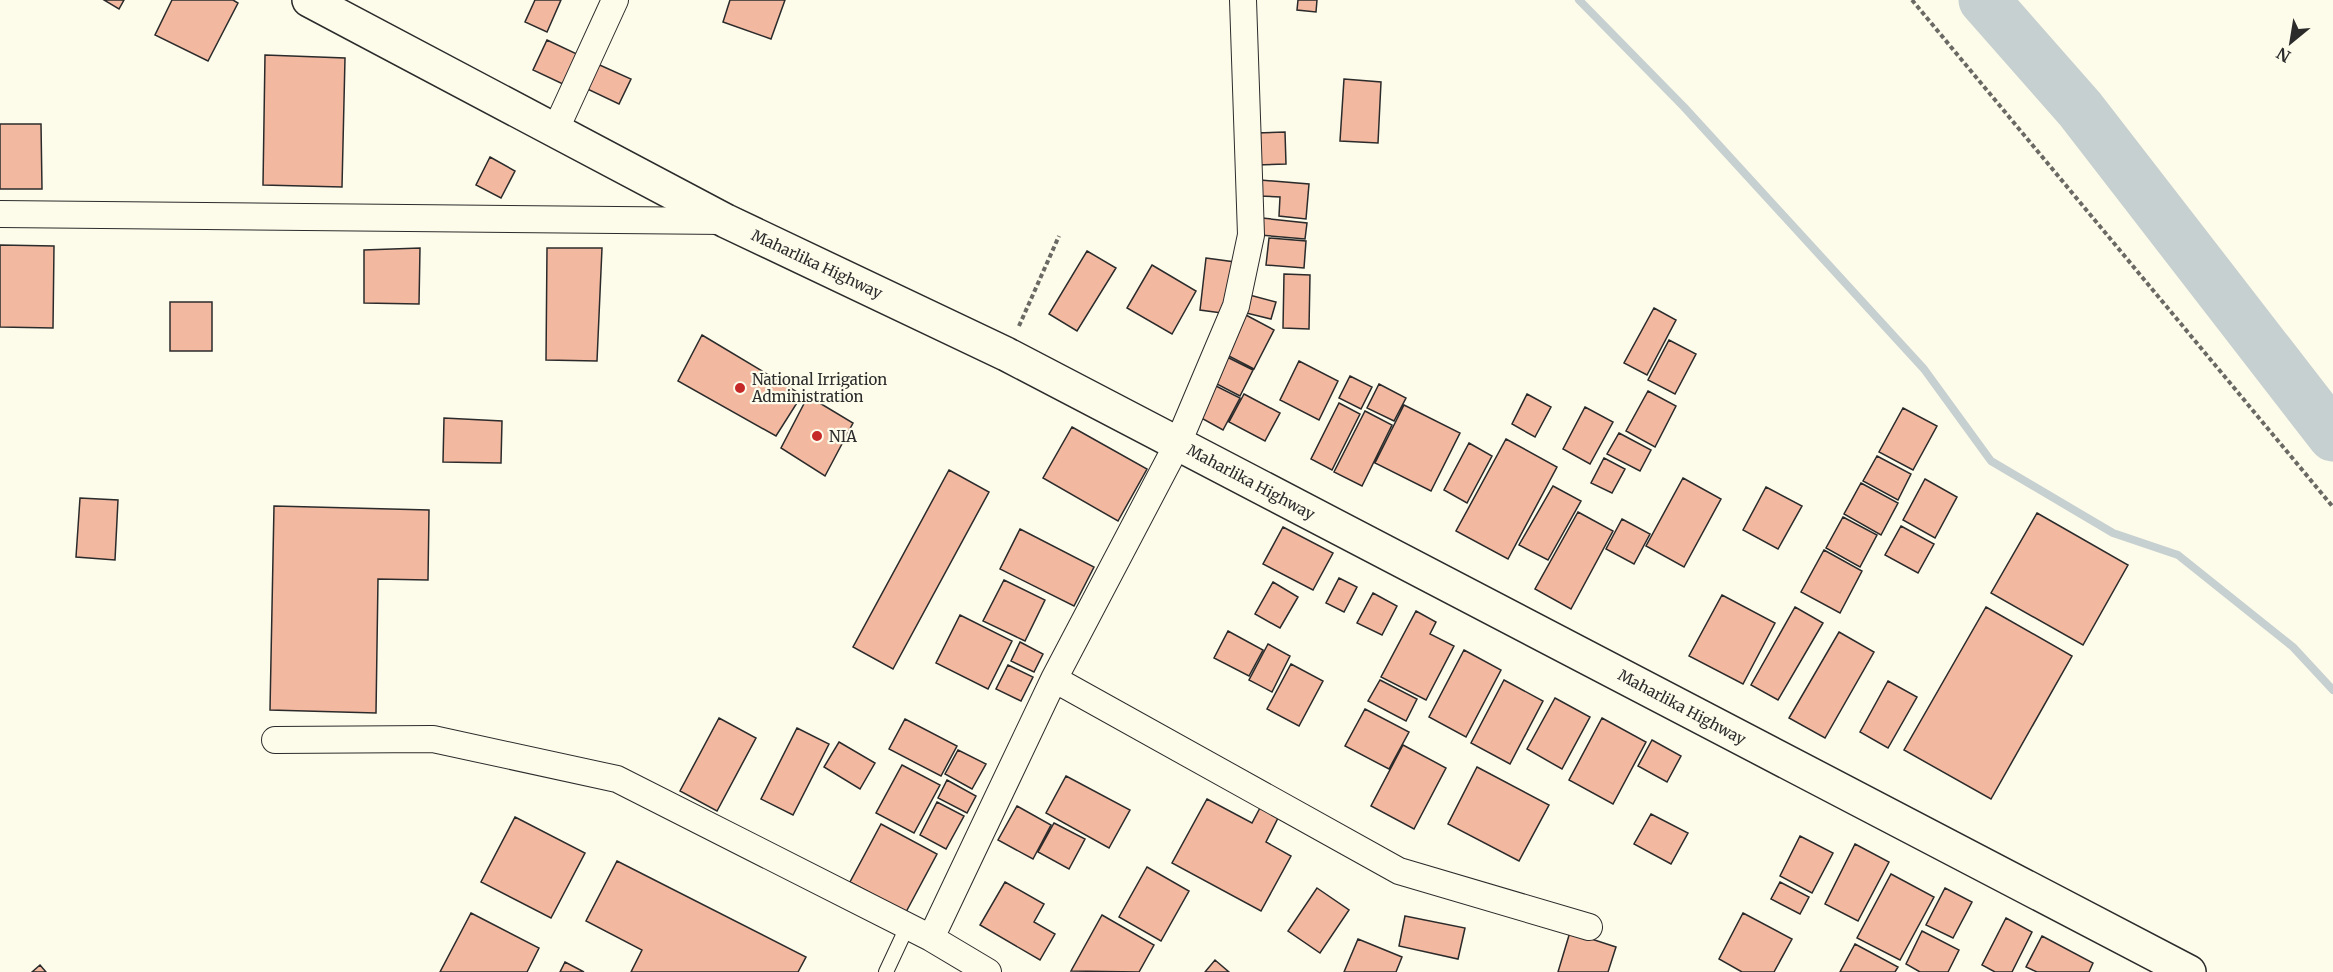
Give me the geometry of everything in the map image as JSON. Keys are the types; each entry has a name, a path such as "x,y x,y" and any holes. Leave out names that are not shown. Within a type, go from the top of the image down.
{"highway":[{"name":"Maharlika Highway","path":"309,0 726,221 1006,354 2189,972"}],"street":[{"path":"555,130 615,0"},
{"path":"931,938 1054,679 1178,444 1236,306 1251,235 1243,0"},
{"path":"0,214 726,221"},
{"path":"1054,679 1399,871 1589,927"},
{"path":"274,740 433,739 617,779 931,938 988,972"}],"lane":[{"path":"886,972 907,927"}],"path":[{"path":"1912,0 2333,507"},
{"path":"1006,354 1059,236"}],"building":[{"path":"104,0 124,0 119,9"},
{"path":"172,0 233,0 238,3 208,61 155,35"},
{"path":"535,0 561,0 547,32 525,22"},
{"path":"730,0 785,0 771,39 723,22"},
{"path":"1298,0 1317,0 1316,12 1297,10"},
{"path":"547,40 579,55 565,85 533,70"},
{"path":"265,55 345,58 342,187 263,185"},
{"path":"593,62 631,79 619,104 581,86"},
{"path":"1344,79 1381,82 1378,143 1340,141"},
{"path":"0,124 41,124 42,189 0,189"},
{"path":"1285,132 1286,164 1257,165 1256,133"},
{"path":"490,157 515,171 501,198 476,185"},
{"path":"1260,180 1309,184 1306,219 1279,216 1280,197 1259,196"},
{"path":"1262,218 1307,223 1305,239 1260,235"},
{"path":"1269,238 1306,241 1304,268 1266,265"},
{"path":"0,245 54,246 53,328 0,327"},
{"path":"420,248 419,304 364,303 364,250"},
{"path":"547,248 602,248 597,361 546,360"},
{"path":"1087,251 1116,268 1077,331 1049,314"},
{"path":"1206,258 1235,262 1229,314 1200,310"},
{"path":"1152,265 1196,291 1172,334 1127,308"},
{"path":"1284,274 1310,275 1309,329 1283,328"},
{"path":"1242,293 1276,302 1271,319 1238,311"},
{"path":"170,302 212,302 212,351 170,351"},
{"path":"1654,308 1676,320 1647,375 1624,363"},
{"path":"1244,314 1274,330 1254,369 1223,353"},
{"name":"National Irrigation Administration","path":"702,335 802,395 776,436 678,381"},
{"path":"1669,340 1696,354 1675,394 1648,380"},
{"path":"1225,356 1253,370 1240,396 1211,381"},
{"path":"1299,361 1338,381 1319,420 1280,400"},
{"path":"1350,376 1372,387 1361,409 1339,398"},
{"path":"1210,383 1240,398 1223,430 1194,414"},
{"path":"1379,384 1406,398 1394,421 1367,408"},
{"path":"1648,391 1676,406 1655,447 1626,431"},
{"path":"1244,394 1280,413 1265,441 1229,422"},
{"path":"1527,394 1551,407 1535,437 1512,424"},
{"name":"NIA","path":"808,396 853,423 825,476 781,448"},
{"path":"1339,403 1360,414 1332,470 1311,459"},
{"path":"1404,405 1460,433 1431,491 1375,463"},
{"path":"1585,407 1613,422 1590,464 1563,449"},
{"path":"1903,408 1937,426 1913,470 1879,452"},
{"path":"1365,411 1392,425 1362,486 1334,472"},
{"path":"444,418 502,421 501,463 443,462"},
{"path":"1072,427 1147,469 1118,521 1043,478"},
{"path":"1619,433 1651,450 1640,471 1607,454"},
{"path":"1506,439 1557,467 1508,559 1456,531"},
{"path":"1469,443 1492,456 1467,503 1444,490"},
{"path":"1877,456 1911,474 1898,500 1863,481"},
{"path":"1604,458 1625,469 1612,493 1591,483"},
{"path":"949,470 989,492 893,669 853,647"},
{"path":"1683,478 1721,499 1684,567 1646,546"},
{"path":"1925,479 1957,497 1935,538 1903,520"},
{"path":"1861,483 1898,503 1881,535 1844,514"},
{"path":"1553,486 1581,501 1548,560 1519,545"},
{"path":"1766,487 1802,506 1778,549 1743,530"},
{"path":"80,498 118,500 115,560 76,557"},
{"path":"274,506 429,510 428,580 378,579 376,713 270,710"},
{"path":"1578,512 1613,531 1571,609 1535,589"},
{"path":"2037,513 2128,565 2083,645 1991,593"},
{"path":"1843,517 1877,535 1860,567 1826,548"},
{"path":"1622,519 1650,534 1634,564 1606,549"},
{"path":"1901,526 1934,544 1918,573 1885,555"},
{"path":"1283,527 1333,553 1313,590 1263,564"},
{"path":"1020,529 1094,567 1074,606 1000,569"},
{"path":"1824,550 1862,571 1840,613 1801,592"},
{"path":"1339,578 1357,587 1344,612 1326,603"},
{"path":"1004,580 1045,600 1025,641 983,621"},
{"path":"1273,582 1298,597 1280,628 1255,614"},
{"path":"1373,593 1397,606 1382,635 1357,623"},
{"path":"1722,595 1775,623 1743,684 1689,656"},
{"path":"1795,607 1823,623 1778,700 1751,685"},
{"path":"1986,607 2072,656 1991,799 1904,750"},
{"path":"1416,611 1436,622 1430,634 1454,646 1426,700 1381,677"},
{"path":"960,615 1012,641 988,689 936,663"},
{"path":"1228,631 1263,650 1249,676 1214,658"},
{"path":"1839,632 1874,652 1825,738 1789,718"},
{"path":"1020,642 1043,654 1034,672 1011,661"},
{"path":"1268,644 1290,656 1272,692 1249,680"},
{"path":"1464,650 1501,670 1466,737 1429,717"},
{"path":"1291,664 1323,681 1299,726 1267,709"},
{"path":"1008,665 1033,677 1021,701 996,689"},
{"path":"1380,680 1417,699 1406,721 1368,701"},
{"path":"1504,680 1543,701 1510,764 1471,743"},
{"path":"1888,681 1917,697 1888,748 1860,732"},
{"path":"1555,698 1590,717 1562,769 1527,749"},
{"path":"1365,709 1409,732 1389,769 1345,746"},
{"path":"719,718 756,738 717,811 680,791"},
{"path":"1602,718 1646,742 1613,804 1569,780"},
{"path":"905,719 957,746 941,776 889,749"},
{"path":"797,728 829,744 793,815 761,799"},
{"path":"1652,740 1681,756 1667,782 1638,766"},
{"path":"839,742 875,763 860,789 824,767"},
{"path":"1403,745 1446,768 1414,829 1371,806"},
{"path":"958,750 986,764 972,789 945,774"},
{"path":"902,765 940,785 914,833 876,813"},
{"path":"1477,767 1549,805 1519,861 1448,824"},
{"path":"1066,776 1130,810 1109,848 1046,813"},
{"path":"947,780 976,796 967,813 938,798"},
{"path":"1207,799 1252,823 1261,806 1279,816 1266,842 1291,856 1261,911 1172,863"},
{"path":"937,802 964,816 946,849 920,835"},
{"path":"1017,806 1051,825 1033,859 998,840"},
{"path":"1651,814 1688,833 1671,864 1634,844"},
{"path":"515,817 585,853 551,918 481,882"},
{"path":"1054,823 1085,839 1069,869 1038,852"},
{"path":"881,824 937,854 906,912 850,882"},
{"path":"1800,836 1833,853 1812,893 1780,876"},
{"path":"1855,844 1889,862 1858,921 1825,904"},
{"path":"617,861 806,957 798,972 631,972 642,950 586,921"},
{"path":"1147,867 1189,891 1161,941 1119,917"},
{"path":"1891,874 1934,897 1900,960 1857,938"},
{"path":"1005,882 1044,904 1034,922 1055,934 1040,960 980,925"},
{"path":"1780,882 1809,897 1800,914 1771,899"},
{"path":"1317,888 1349,910 1320,953 1288,931"},
{"path":"1945,888 1972,902 1953,938 1926,925"},
{"path":"471,913 539,948 527,972 440,972"},
{"path":"1743,913 1792,939 1774,972 1742,972 1719,959"},
{"path":"1102,915 1154,945 1139,972 1071,971"},
{"path":"1405,916 1465,928 1458,959 1399,946"},
{"path":"2006,918 2032,932 2012,972 1995,972 1982,965"},
{"path":"1922,931 1959,950 1948,972 1920,972 1906,964"},
{"path":"1570,932 1616,947 1608,972 1558,972"},
{"path":"2042,936 2093,963 2089,972 2037,972 2026,967"},
{"path":"1358,939 1402,957 1396,972 1344,972"},
{"path":"1855,944 1898,967 1895,972 1840,972"},
{"path":"1215,960 1229,972 1205,972"},
{"path":"565,962 584,972 560,972"},
{"path":"40,965 46,972 32,972"}],"waterway":[{"path":"1579,0 1684,107 1924,369 1991,461 2113,533 2178,555 2293,647 2333,690"},
{"path":"1984,0 2080,109 2333,436"}],"place":[{"name":"National Irrigation Administration","path":"740,388"},
{"name":"NIA","path":"817,436"}]}
